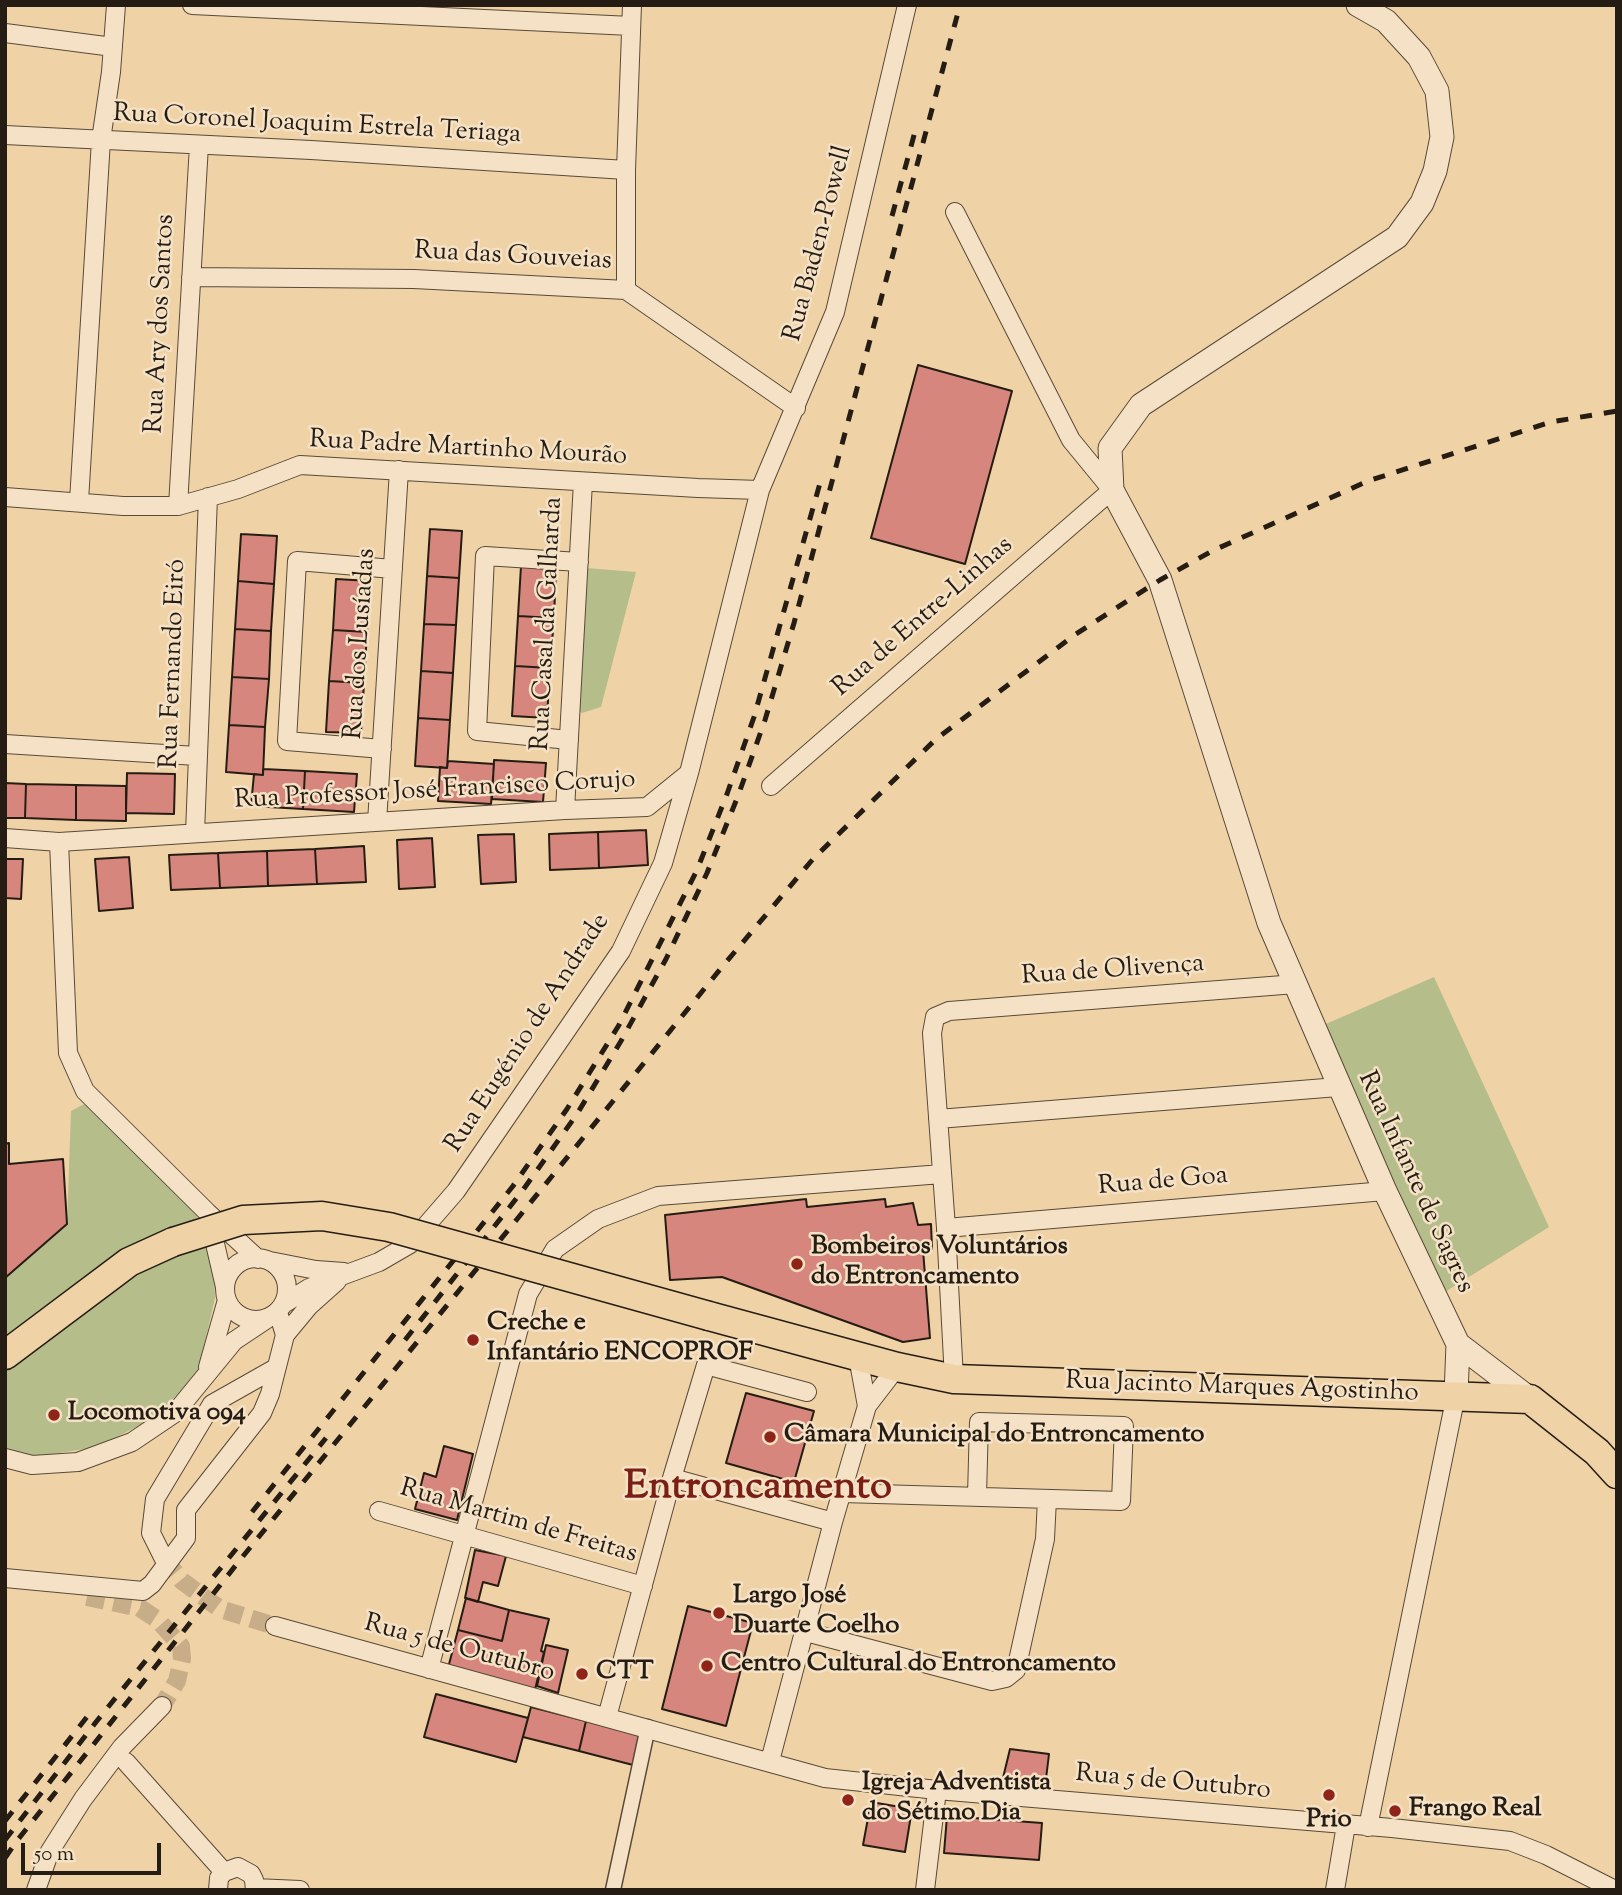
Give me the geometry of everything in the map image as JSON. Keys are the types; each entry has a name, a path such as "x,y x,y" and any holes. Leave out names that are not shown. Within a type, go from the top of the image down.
{"main road":[{"name":"Rua Jacinto Marques Agostinho","path":"5,1355 129,1262 173,1242 243,1220 321,1216 389,1227 858,1357 954,1379 1530,1399"},
{"path":"1530,1399 1597,1452 1617,1474"}],"street":[{"path":"79,501 101,140 116,5"},
{"path":"192,5 367,9 631,26"},
{"path":"626,290 626,170 632,5"},
{"name":"Rua Baden-Powell","path":"760,489 835,312 907,5"},
{"path":"1112,490 1110,448 1140,405 1397,237 1422,203 1435,171 1442,137 1437,91 1419,57 1385,21 1358,5"},
{"path":"5,33 113,47"},
{"name":"Rua Coronel Joaquim Estrela Teriaga","path":"5,135 626,170"},
{"name":"Rua Ary dos Santos","path":"178,506 199,145"},
{"path":"955,212 1071,440 1112,490"},
{"name":"Rua das Gouveias","path":"191,277 414,279 626,290 796,408"},
{"name":"Rua Padre Martinho Mourão","path":"5,497 123,506 178,506 238,489 300,465 583,482 760,489"},
{"name":"Rua dos Lusíadas","path":"377,822 399,470"},
{"name":"Rua Casal da Galharda","path":"565,810 583,482"},
{"path":"689,773 760,489"},
{"name":"Rua Infante de Sagres","path":"1112,490 1160,580 1269,923 1338,1087 1458,1344 1456,1395 1368,1827"},
{"name":"Rua de Entre-Linhas","path":"771,786 1112,490"},
{"name":"Rua Fernando Eiró","path":"195,832 208,497"},
{"path":"569,740 477,731 485,556 579,562"},
{"path":"382,749 287,741 297,561 393,569"},
{"path":"5,744 197,756"},
{"name":"Rua Professor José Francisco Corujo","path":"5,838 59,842 647,807 689,773"},
{"name":"Rua Eugénio de Andrade","path":"5,1458 32,1465 78,1462 132,1442 175,1413 234,1341 276,1311 309,1288 379,1262 410,1244 456,1191 621,951 663,863 689,773"},
{"path":"59,842 68,1053 85,1091 207,1212 264,1260 280,1268 288,1291 276,1311 255,1320 243,1317 233,1310 226,1294 207,1212"},
{"name":"Rua de Olivença","path":"939,1119 932,1033 935,1017 949,1012 1296,984"},
{"path":"954,1379 939,1119 1338,1087"},
{"path":"429,1669 528,1294 555,1249 598,1219 658,1196 942,1174"},
{"name":"Rua de Goa","path":"946,1228 1385,1191"},
{"path":"205,1377 228,1276 246,1260 264,1260"},
{"name":"Rua Eugénio de Andrade","path":"264,1260 316,1270 348,1272"},
{"name":"Rua Eugénio de Andrade","path":"285,1335 309,1306 348,1272"},
{"path":"9,1582 143,1591 152,1584 186,1538 186,1510 262,1413 270,1394 274,1369 285,1335 276,1311"},
{"path":"1458,1344 1530,1399"},
{"path":"858,1357 867,1406"},
{"path":"607,1717 672,1478 706,1365 807,1392"},
{"path":"770,1761 833,1522 867,1406 897,1367"},
{"path":"164,1559 151,1533 155,1499 212,1404 274,1369"},
{"path":"842,1493 1121,1501 1124,1426 979,1422 977,1496"},
{"path":"672,1478 833,1522"},
{"path":"806,1632 992,1681 1006,1678 1016,1670 1045,1539 1047,1499"},
{"name":"Rua Martim de Freitas","path":"379,1511 643,1586"},
{"path":"9,1582 87,1597"},
{"name":"Rua 5 de Outubro","path":"275,1626 825,1778 1510,1840 1615,1890"},
{"path":"36,1890 50,1851 83,1799 122,1747 162,1706"},
{"path":"613,1890 648,1727"},
{"path":"126,1762 224,1872"},
{"path":"925,1890 937,1790"},
{"path":"1335,1890 1346,1825"},
{"path":"218,1890 219,1878 224,1872 238,1867 251,1874 255,1889 300,1890"}],"green space":[{"path":"586,568 636,572 601,707 582,713 575,707"},
{"path":"1434,977 1549,1227 1440,1295 1319,1027"},
{"path":"92,1100 207,1212 59,1299 5,1342 5,1278 67,1224 71,1111"},
{"path":"208,1243 214,1267 215,1298 198,1373 156,1417 97,1447 35,1457 7,1448 5,1368 154,1264"}],"building":[{"path":"918,365 1012,391 965,564 871,538"},
{"path":"430,529 462,531 459,578 427,576"},
{"path":"241,534 277,536 274,584 238,581"},
{"path":"521,566 556,568 554,618 518,616"},
{"path":"427,576 459,578 456,625 424,624"},
{"path":"336,579 370,581 367,632 333,630"},
{"path":"238,581 274,584 271,631 235,629"},
{"path":"518,616 554,618 550,668 515,666"},
{"path":"424,624 456,625 453,673 421,671"},
{"path":"235,629 271,631 269,679 232,677"},
{"path":"333,630 367,632 364,683 329,681"},
{"path":"515,666 550,668 547,718 512,716"},
{"path":"421,671 453,673 450,720 418,718"},
{"path":"232,677 269,679 265,727 229,725"},
{"path":"329,681 364,683 361,733 326,732"},
{"path":"418,718 450,720 447,768 415,766"},
{"path":"229,725 265,727 263,775 226,772"},
{"path":"494,760 546,763 543,802 492,799"},
{"path":"448,761 494,764 491,804 438,801 440,767 447,768"},
{"path":"263,769 305,771 303,809 251,806 254,774 263,775"},
{"path":"305,771 357,774 354,812 303,809"},
{"path":"127,773 175,774 174,814 126,813"},
{"path":"5,783 26,784 25,818 5,818"},
{"path":"26,784 76,785 76,820 25,818"},
{"path":"76,785 126,786 126,821 76,820"},
{"path":"646,830 648,865 599,868 598,832"},
{"path":"598,832 599,868 550,870 549,834"},
{"path":"514,834 516,882 481,884 478,835"},
{"path":"432,838 435,887 399,889 397,840"},
{"path":"364,846 366,882 317,884 315,849"},
{"path":"315,849 317,884 268,886 267,851"},
{"path":"267,851 268,886 220,888 218,853"},
{"path":"218,853 220,888 171,890 169,855"},
{"path":"129,857 133,908 99,911 95,859"},
{"path":"5,859 23,859 21,899 5,898"},
{"path":"9,1143 9,1164 63,1159 67,1224 5,1278 5,1144"},
{"name":"Bombeiros Voluntários do Entroncamento","path":"806,1199 807,1207 885,1199 886,1207 913,1203 918,1225 931,1224 932,1249 923,1250 930,1338 903,1342 722,1277 670,1280 665,1215"},
{"name":"Câmara Municipal do Entroncamento","path":"746,1393 814,1411 794,1482 726,1463"},
{"path":"444,1446 473,1454 457,1520 415,1509 424,1473 436,1477"},
{"path":"475,1550 506,1556 498,1586 483,1582 478,1602 465,1598"},
{"path":"466,1598 509,1610 502,1641 458,1630"},
{"name":"Centro Cultural do Entroncamento","path":"688,1606 753,1623 726,1726 662,1709"},
{"path":"509,1610 549,1619 534,1694 448,1668 458,1630 502,1641"},
{"path":"546,1645 568,1650 558,1693 537,1686"},
{"path":"436,1694 528,1718 516,1762 424,1737"},
{"path":"531,1707 586,1721 579,1751 523,1737"},
{"path":"586,1721 641,1735 633,1765 579,1751"},
{"path":"1010,1749 1049,1754 1045,1787 1002,1782"},
{"path":"871,1802 912,1809 905,1852 863,1845"},
{"path":"947,1816 1042,1823 1039,1860 944,1853"}],"tunnel":[{"path":"164,1559 182,1581 220,1609 275,1626"},
{"path":"87,1597 140,1608 158,1620 181,1646 182,1659 177,1681 162,1706"}],"railway":[{"path":"405,1340 523,1190 577,1114 666,959 707,873 765,720 794,623 960,5"},
{"path":"892,216 916,128"},
{"path":"5,1858 244,1555 722,967 813,859 936,739 1076,634 1160,580 1212,551 1368,481 1551,422 1617,411"},
{"path":"252,1512 513,1186 567,1109 619,1025 697,870 727,794 754,717 822,476"},
{"path":"5,1840 96,1722 326,1438"},
{"path":"5,1821 94,1708"}],"place":[{"name":"Bombeiros Voluntários do Entroncamento","path":"797,1264"},
{"name":"Creche e Infantário ENCOPROF","path":"473,1340"},
{"name":"Locomotiva 094","path":"54,1415"},
{"name":"Câmara Municipal do Entroncamento","path":"770,1437"},
{"name":"Largo José Duarte Coelho","path":"719,1613"},
{"name":"Centro Cultural do Entroncamento","path":"707,1666"},
{"name":"CTT","path":"582,1674"},
{"name":"Prio","path":"1329,1795"},
{"name":"Igreja Adventista do Sétimo Dia","path":"848,1800"},
{"name":"Frango Real","path":"1395,1811"}],"district":[{"name":"Entroncamento","path":"758,1490"}]}
